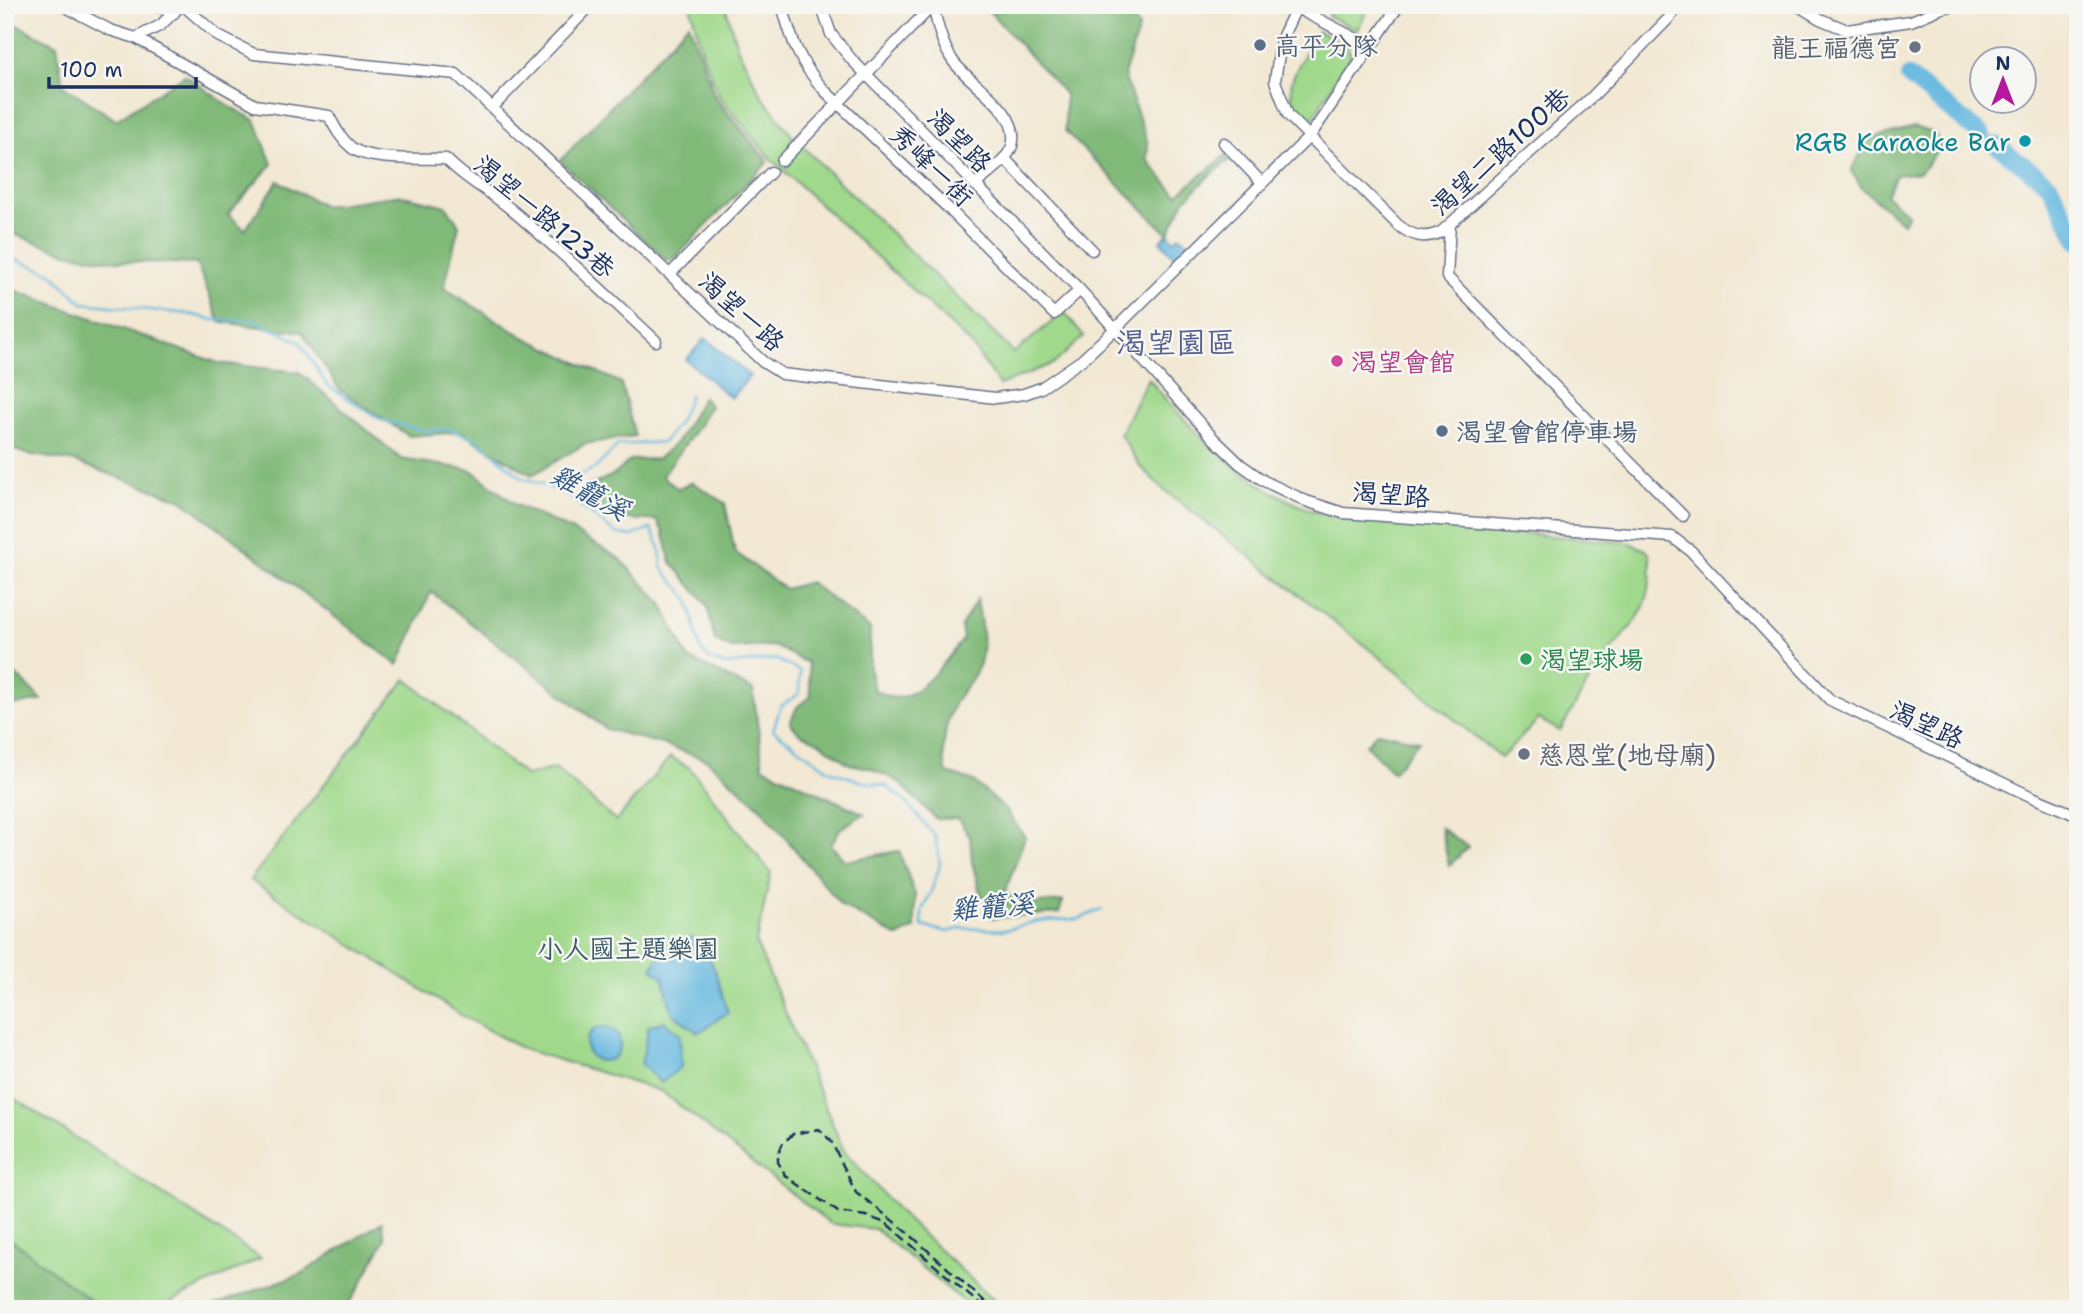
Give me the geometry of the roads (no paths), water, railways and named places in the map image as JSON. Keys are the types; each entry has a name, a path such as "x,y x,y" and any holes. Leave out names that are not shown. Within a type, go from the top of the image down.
{"street":[{"name":"渴望一路123巷","path":"62,5 110,30 136,38 256,105 329,116 338,134 353,149 370,156 446,159 461,174 504,203 562,252 656,341"},
{"name":"渴望一路","path":"155,5 179,8 218,36 254,54 454,68 670,274 776,365 782,374 910,385 996,398 1024,394 1041,388 1082,360 1116,328 1310,136 1399,5"},
{"path":"492,107 591,5"},
{"name":"秀峰一街","path":"782,5 791,36 807,71 1054,314 1080,290"},
{"name":"渴望路","path":"821,5 831,34 866,75 1080,290 1214,439 1240,464 1264,481 1306,501 1343,513 1672,537 1691,551 1830,700 2030,796 2078,816"},
{"path":"782,161 933,5"},
{"path":"933,5 938,30 954,61 1008,117 1014,129 1011,148 975,185"},
{"name":"渴望二路100巷","path":"1294,7 1281,40 1275,81 1288,115 1409,234 1421,237 1432,236 1450,225 1592,97 1670,17 1676,5"},
{"path":"1797,5 1820,19 1847,30 1911,21 1929,9 1956,5"},
{"path":"1294,7 1370,46"},
{"path":"136,38 161,25 179,8"},
{"path":"1224,143 1262,183"},
{"path":"1004,158 1092,250"},
{"path":"670,274 772,172"},
{"path":"1450,225 1447,277 1683,516"},
{"path":"842,381 852,371"}],"water":[{"path":"1168,234 1174,240 1180,236 1191,245 1176,258 1160,241"},
{"path":"705,338 750,376 731,398 686,360"},
{"path":"692,938 700,944 711,962 728,1013 697,1032 672,1013 663,977 652,969 668,947 678,941"},
{"path":"664,1021 680,1034 681,1067 661,1083 641,1064 649,1026"},
{"path":"603,1027 615,1032 620,1044 615,1056 603,1061 591,1056 586,1044 591,1032"}],"waterway":[{"path":"1909,77 1982,135"},
{"path":"1996,145 2049,184 2078,241"},
{"name":"雞籠溪","path":"5,255 51,273 83,303 189,314 214,320 254,320 300,342 327,385 381,420 425,431 449,429 479,441 522,478 561,490 615,533 631,536 651,529 660,548 662,568 689,600 700,648 710,660 726,665 775,659 800,671 799,694 781,706 773,730 829,770 860,781 886,786 906,802 935,836 940,865 922,910 922,926 948,932 962,928 1004,930 1038,921 1079,919 1102,909"},
{"path":"561,490 573,479 597,467 618,445 664,442 680,420 690,395"}],"railway":[{"path":"985,1309 886,1223 866,1216 838,1212 786,1176 778,1162 783,1143 793,1134 819,1129 831,1141 856,1192 906,1231 993,1309"}],"place":[{"name":"高平分隊","path":"1260,45"},
{"name":"龍王福德宮","path":"1915,47"},
{"name":"RGB Karaoke Bar","path":"2025,141"},
{"name":"渴望會館","path":"1337,361"},
{"name":"渴望會館停車場","path":"1442,431"},
{"name":"渴望球場","path":"1526,659"},
{"name":"慈恩堂(地母廟)","path":"1524,754"}],"district":[{"name":"渴望園區","path":"1176,342"}],"park label":[{"name":"小人國主題樂園","path":"628,948"}]}
